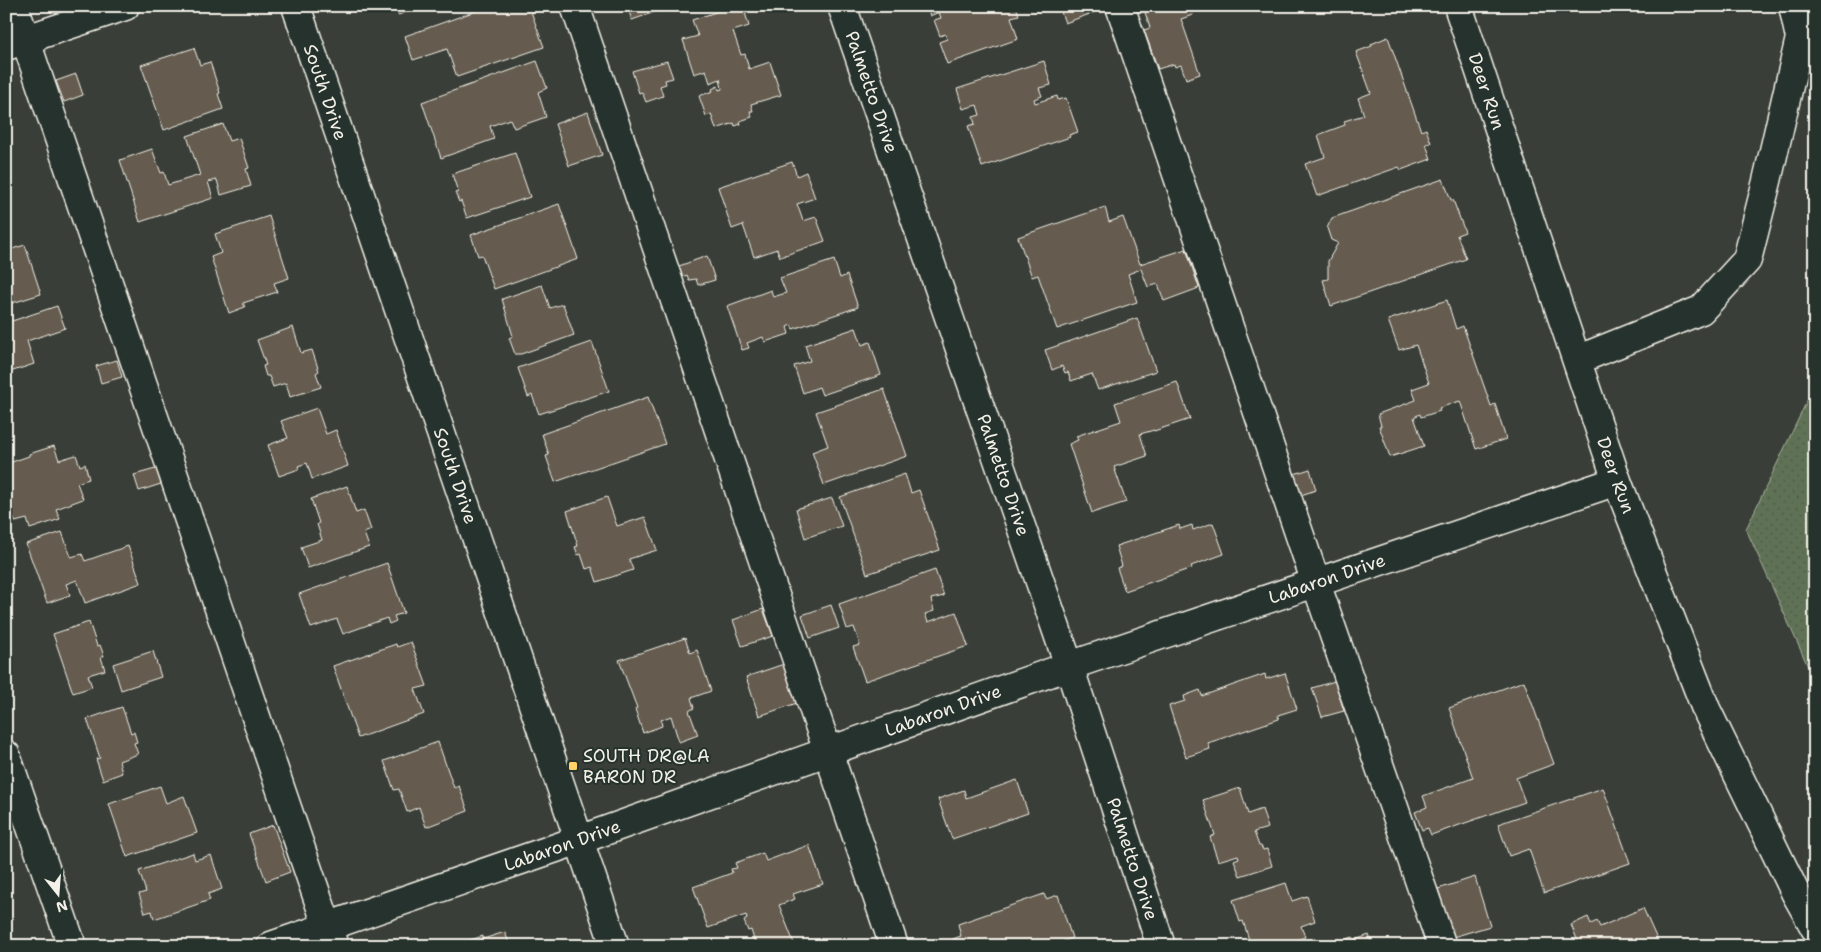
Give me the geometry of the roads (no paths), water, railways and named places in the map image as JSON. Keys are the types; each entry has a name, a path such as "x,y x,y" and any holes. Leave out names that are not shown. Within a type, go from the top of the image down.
{"street":[{"path":"14,6 16,43 330,936"},
{"path":"16,43 125,6"},
{"name":"South Drive","path":"296,6 615,946"},
{"path":"575,6 894,946"},
{"name":"Palmetto Drive","path":"842,6 1069,666 1161,946"},
{"path":"1120,6 1316,583 1442,946"},
{"name":"Deer Run","path":"1458,6 1617,481 1706,709 1796,894 1815,928"},
{"path":"1577,360 1701,310 1747,260 1800,38 1793,6"},
{"name":"Labaron Drive","path":"271,946 330,936 579,840 1069,666 1617,481"},
{"path":"6,755 72,946"}],"place":[{"name":"SOUTH DR@LA BARON DR","path":"573,766"}]}
